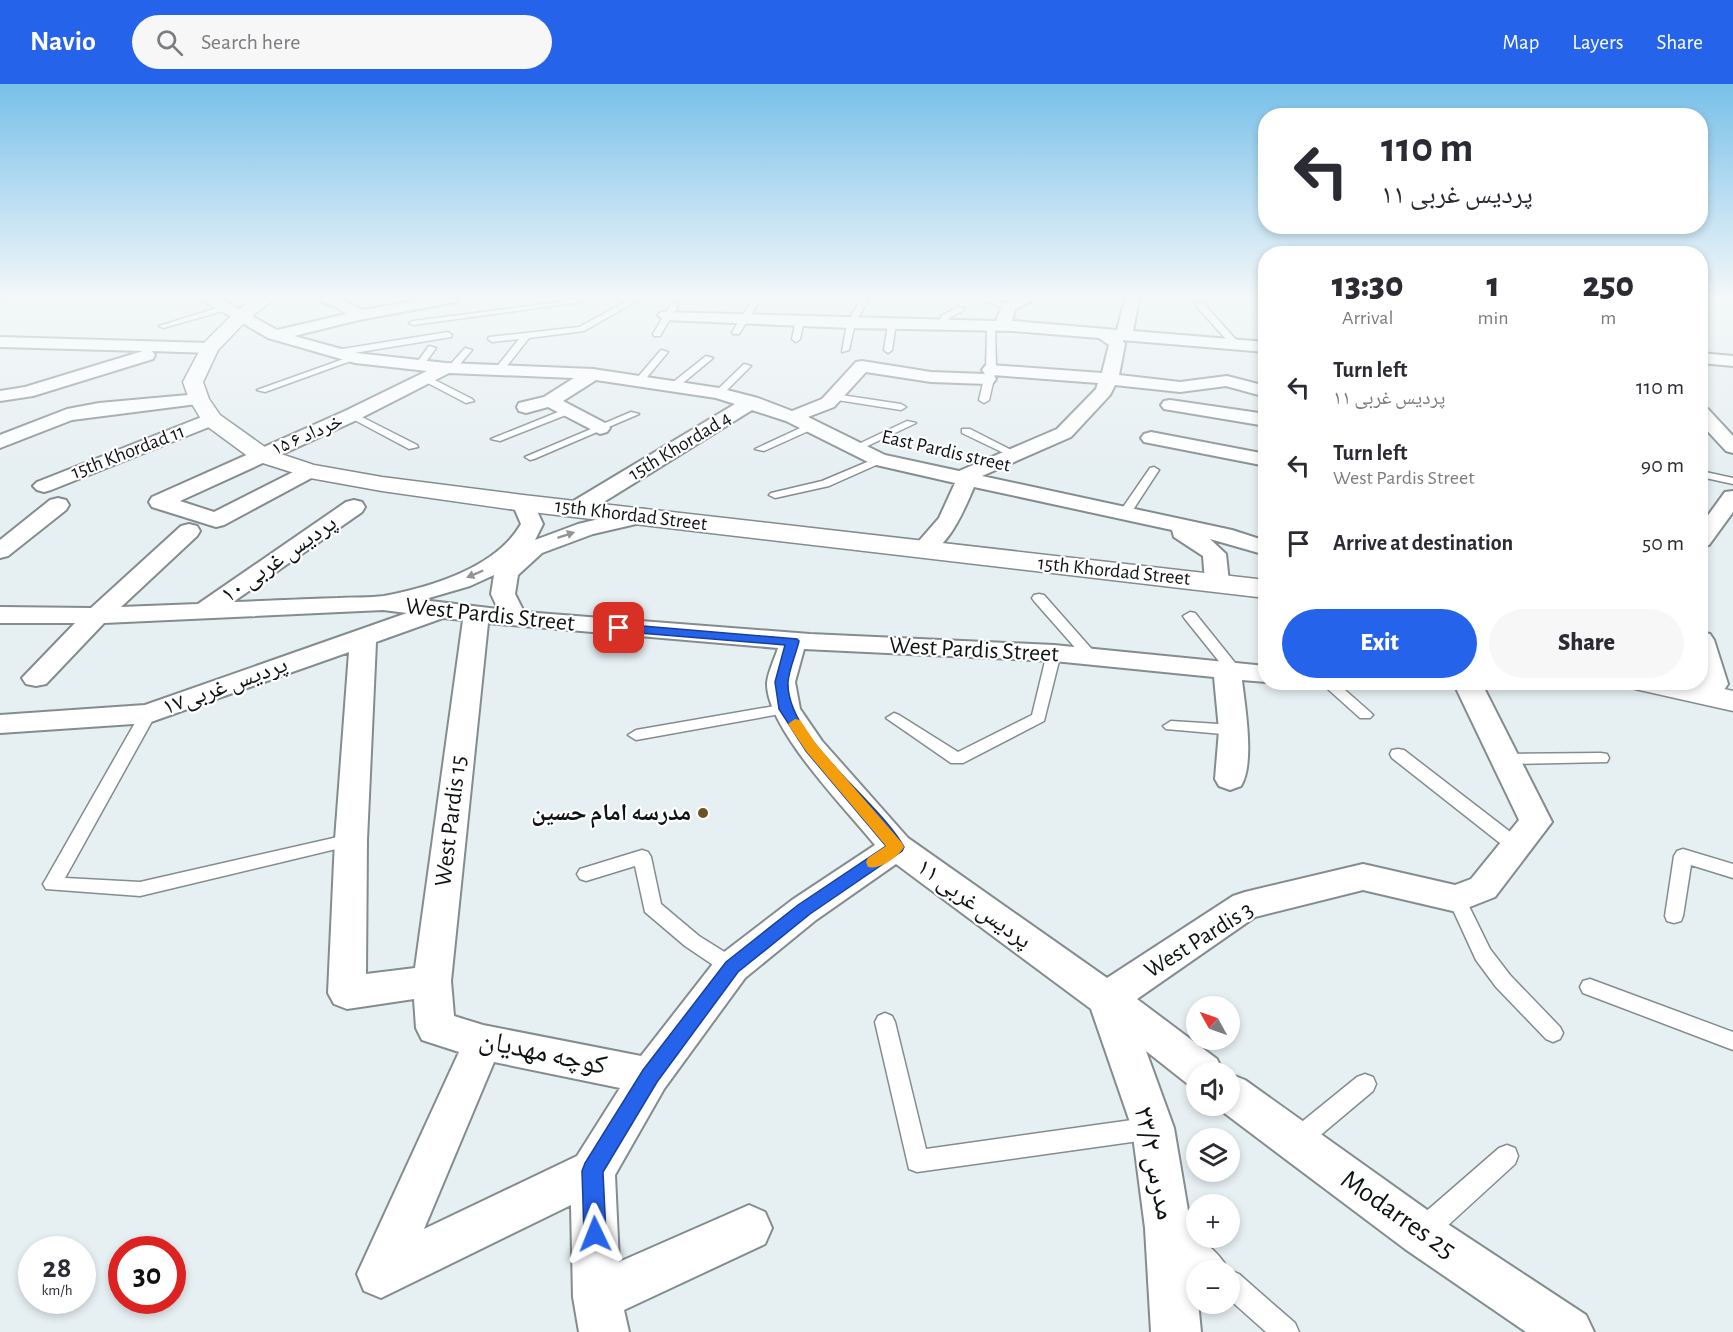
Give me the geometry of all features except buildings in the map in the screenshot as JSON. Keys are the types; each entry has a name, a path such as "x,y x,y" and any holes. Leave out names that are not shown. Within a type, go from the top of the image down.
{"street":[{"path":"0,396 27,392 141,357"},
{"path":"0,442 67,415 99,409 206,409 194,382 206,357"},
{"path":"924,549 949,520 964,479 1014,454 1064,433 1104,391 1114,357"},
{"path":"1220,357 1232,360 1258,385"},
{"path":"1239,357 1180,387 1145,446 1258,459"},
{"path":"1714,357 1733,361"},
{"name":"East Pardis street","path":"355,358 423,372 449,368 592,374 719,393 793,417 879,460 1158,521"},
{"path":"793,417 828,404 862,366 931,377 989,375 1109,379 1180,387"},
{"name":"۱۵ خرداد ۶","path":"310,471 216,520 160,502 261,454 352,415 423,372"},
{"path":"526,407 550,401 592,374"},
{"path":"550,401 600,428"},
{"name":"15th Khordad 4","path":"578,508 752,402"},
{"path":"1170,405 1258,419"},
{"name":"15th Khordad Street","path":"206,409 261,454 310,471 382,484 523,503 1217,582"},
{"name":"15th Khordad 11","path":"44,486 206,409"},
{"path":"1708,420 1733,447"},
{"path":"1710,513 1733,496"},
{"path":"383,603 456,582 489,568 521,544 532,524 523,503"},
{"path":"0,551 58,505"},
{"name":"پردیس غربی ۱۰","path":"203,612 354,507"},
{"path":"515,619 503,594 506,573 534,548 586,529 641,516"},
{"path":"1158,521 1224,535 1258,546"},
{"path":"1158,521 1200,542 1214,554 1217,582"},
{"path":"36,678 97,616 189,531"},
{"path":"1217,582 1258,588"},
{"path":"1217,582 1258,596"},
{"name":"West Pardis Street","path":"0,615 97,616 383,603 515,619 793,641 1054,653 1258,674"},
{"name":"پردیس غربی۱۷","path":"0,723 148,714 441,610"},
{"name":"West Pardis 15","path":"436,1028 432,981 476,615"},
{"path":"363,637 351,840 347,993 432,981"},
{"name":"پردیس غربی ۱۱","path":"793,641 782,682 786,709 811,748 896,847 1107,999"},
{"path":"1708,658 1720,689"},
{"path":"1230,779 1234,730 1231,672"},
{"path":"1457,899 1484,888 1536,822 1471,690"},
{"path":"483,1042 381,1274 593,1171 650,1076 732,967 804,910 896,847"},
{"name":"West Pardis 3","path":"1107,999 1245,906 1363,878 1457,899"},
{"path":"1107,999 1190,1062"},
{"name":"مدرس ۲۳/۲","path":"1107,999 1153,1128 1168,1228 1176,1332"},
{"name":"کوچه مهدیان","path":"436,1028 483,1042 650,1076"},
{"name":"Modarres 25","path":"1240,1101 1421,1233 1569,1332"},
{"path":"593,1171 601,1314 749,1228"}],"lane":[{"path":"429,357 423,372 469,401"},
{"path":"449,368 460,357"},
{"path":"500,369 509,357"},
{"path":"640,380 660,357"},
{"path":"984,400 992,357"},
{"path":"262,390 355,358"},
{"path":"675,385 709,358"},
{"path":"719,393 747,366"},
{"path":"834,397 901,407"},
{"path":"496,439 568,411"},
{"path":"530,457 634,414"},
{"path":"352,415 413,447"},
{"path":"853,449 911,423"},
{"path":"760,448 811,426"},
{"path":"966,431 1014,454"},
{"path":"775,495 825,484 879,460"},
{"path":"1125,513 1154,470"},
{"path":"1708,476 1733,481"},
{"path":"1039,598 1091,657"},
{"path":"1190,616 1231,672"},
{"path":"894,718 957,759 1039,718 1054,653"},
{"path":"1336,690 1365,715"},
{"path":"636,735 786,709"},
{"path":"148,714 52,884 140,889 351,840"},
{"path":"1171,726 1234,730"},
{"path":"1398,754 1516,846"},
{"path":"1505,759 1601,758"},
{"path":"1674,916 1683,856 1733,872"},
{"path":"586,874 642,857 652,907 692,941 732,967"},
{"path":"1457,899 1483,954 1503,981 1552,1033"},
{"path":"1590,987 1733,1041"},
{"path":"885,1022 917,1161 1153,1128"},
{"path":"1295,1142 1365,1084"},
{"path":"1421,1233 1507,1156"},
{"path":"1168,1228 1205,1260"},
{"path":"1240,1292 1286,1332"}],"slow traffic":[{"path":"795,724 811,748 896,847 874,862"}],"place":[{"name":"مدرسه امام حسین","path":"703,813"}],"route":[{"path":"595,1234 593,1171 650,1076 732,967 804,910 896,847 811,748 786,709 782,682 793,641 619,628"}]}
